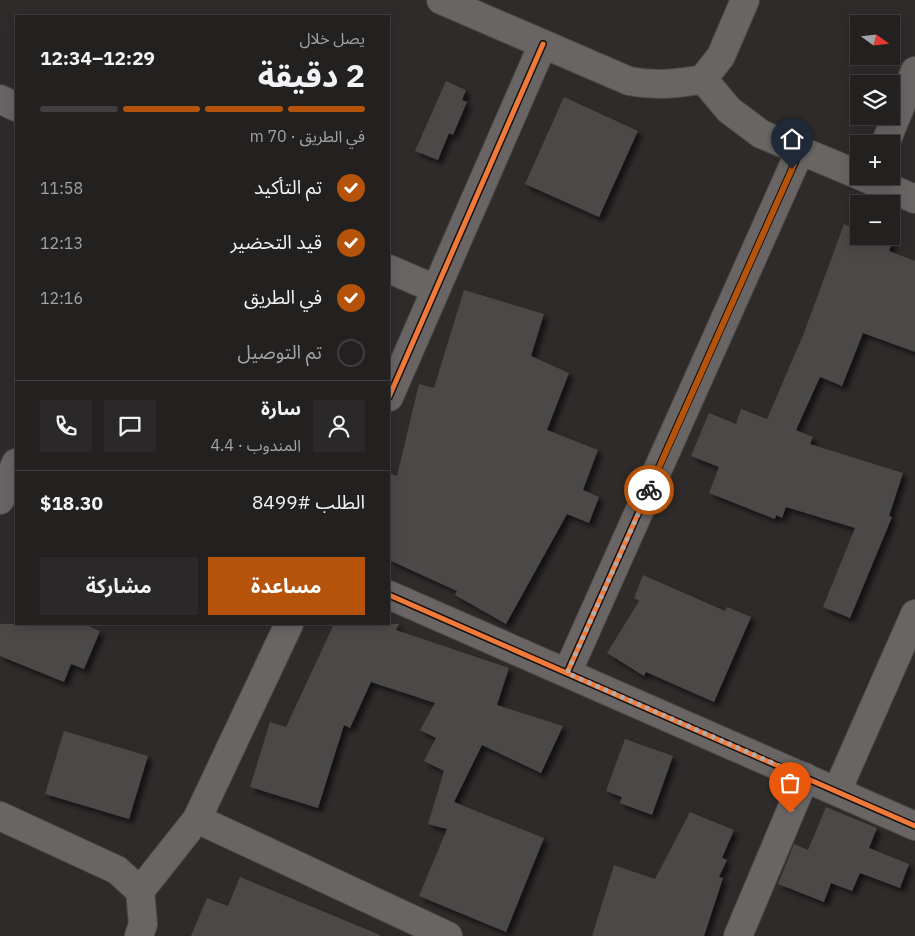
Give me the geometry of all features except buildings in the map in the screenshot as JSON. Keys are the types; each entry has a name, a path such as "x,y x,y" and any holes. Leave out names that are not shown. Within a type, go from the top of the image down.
{"street":[{"path":"441,0 629,81 647,85 674,84 703,79 721,56 745,0"},
{"path":"390,395 543,44"},
{"path":"889,135 915,72"},
{"path":"703,79 729,110 761,134 850,171"},
{"path":"0,100 15,107"},
{"path":"567,673 800,151"},
{"path":"883,185 915,199"},
{"path":"390,269 435,290"},
{"path":"0,500 15,465"},
{"path":"390,595 915,826"},
{"path":"837,791 915,614"},
{"path":"140,891 197,819 289,625"},
{"path":"738,936 805,777"},
{"path":"0,816 117,870 140,891 143,924 139,936"},
{"path":"197,819 448,936"}],"cycle path":[{"path":"390,395 543,44"},
{"path":"567,673 800,151"},
{"path":"390,595 915,826"}],"way so far":[{"path":"649,490 567,673 805,777 790,813"}],"route":[{"path":"649,490 792,169"}]}
